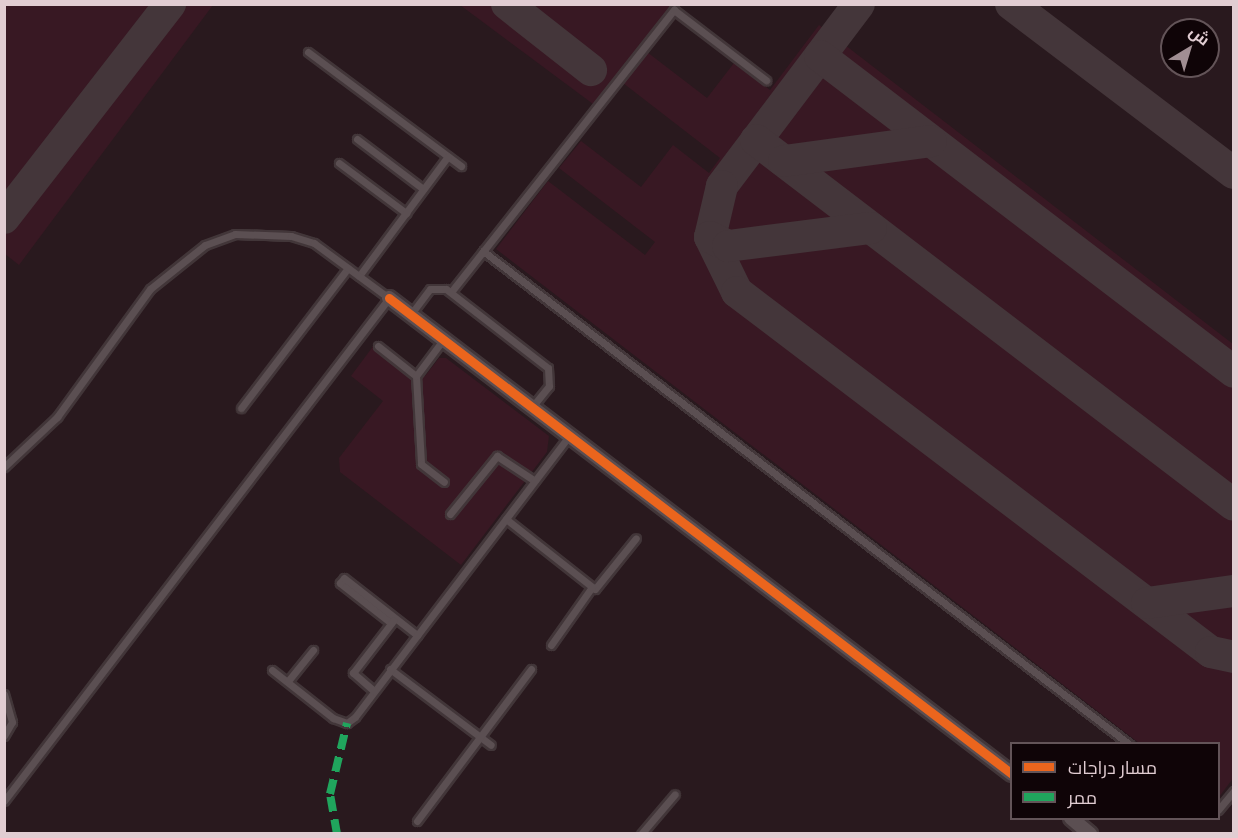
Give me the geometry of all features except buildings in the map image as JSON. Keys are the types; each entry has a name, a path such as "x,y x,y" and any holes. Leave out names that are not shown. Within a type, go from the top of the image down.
{"street":[{"path":"389,298 1010,773"},
{"path":"1072,820 1090,834"}],"lane":[{"path":"451,292 674,10 766,81"},
{"path":"308,52 461,166"},
{"path":"357,139 423,189"},
{"path":"359,276 448,156"},
{"path":"339,163 406,213"},
{"path":"4,467 57,417 150,289 205,245 235,234 291,236 314,243 389,298 4,801"},
{"path":"483,251 1126,742"},
{"path":"242,408 348,268"},
{"path":"411,314 430,289 451,292 549,368 549,386 532,407"},
{"path":"444,339 416,376 421,464 444,482"},
{"path":"378,346 416,376"},
{"path":"272,669 346,723 374,691 569,436"},
{"path":"450,514 497,456 535,480"},
{"path":"506,519 592,587 599,587 636,538"},
{"path":"393,620 344,578 340,583 393,620 417,635"},
{"path":"551,645 592,587"},
{"path":"374,691 353,674 393,620"},
{"path":"288,681 313,650"},
{"path":"390,669 491,745"},
{"path":"417,821 531,669"},
{"path":"4,694 12,722 4,736"},
{"path":"1220,807 1233,791"},
{"path":"641,834 675,794"}],"shaded area":[{"path":"4,5 213,5 19,265 5,254"},
{"path":"460,5 671,5 593,104"},
{"path":"819,25 1233,344 1234,777 1220,796 1220,742 1138,742 496,249 548,181 645,255 655,242 559,168 581,141 641,187 673,145 709,173 720,158 623,83 647,52 707,98 734,63 770,90"},
{"path":"377,341 425,376 439,358 446,358 549,436 547,452 461,565 340,472 339,458 383,401 351,376"}],"taxiway":[{"path":"4,218 170,4"},
{"path":"507,4 591,70"},
{"path":"859,4 722,186 710,237 737,292 1211,652 1234,657"},
{"path":"1011,4 1234,173"},
{"path":"820,56 1234,372"},
{"path":"756,140 1234,505"},
{"path":"784,161 931,141"},
{"path":"710,237 728,246 871,228"},
{"path":"1147,603 1234,591"}],"marked path":[{"path":"337,834 330,794 347,723"}],"cycle path":[{"path":"389,298 1010,772"}]}
